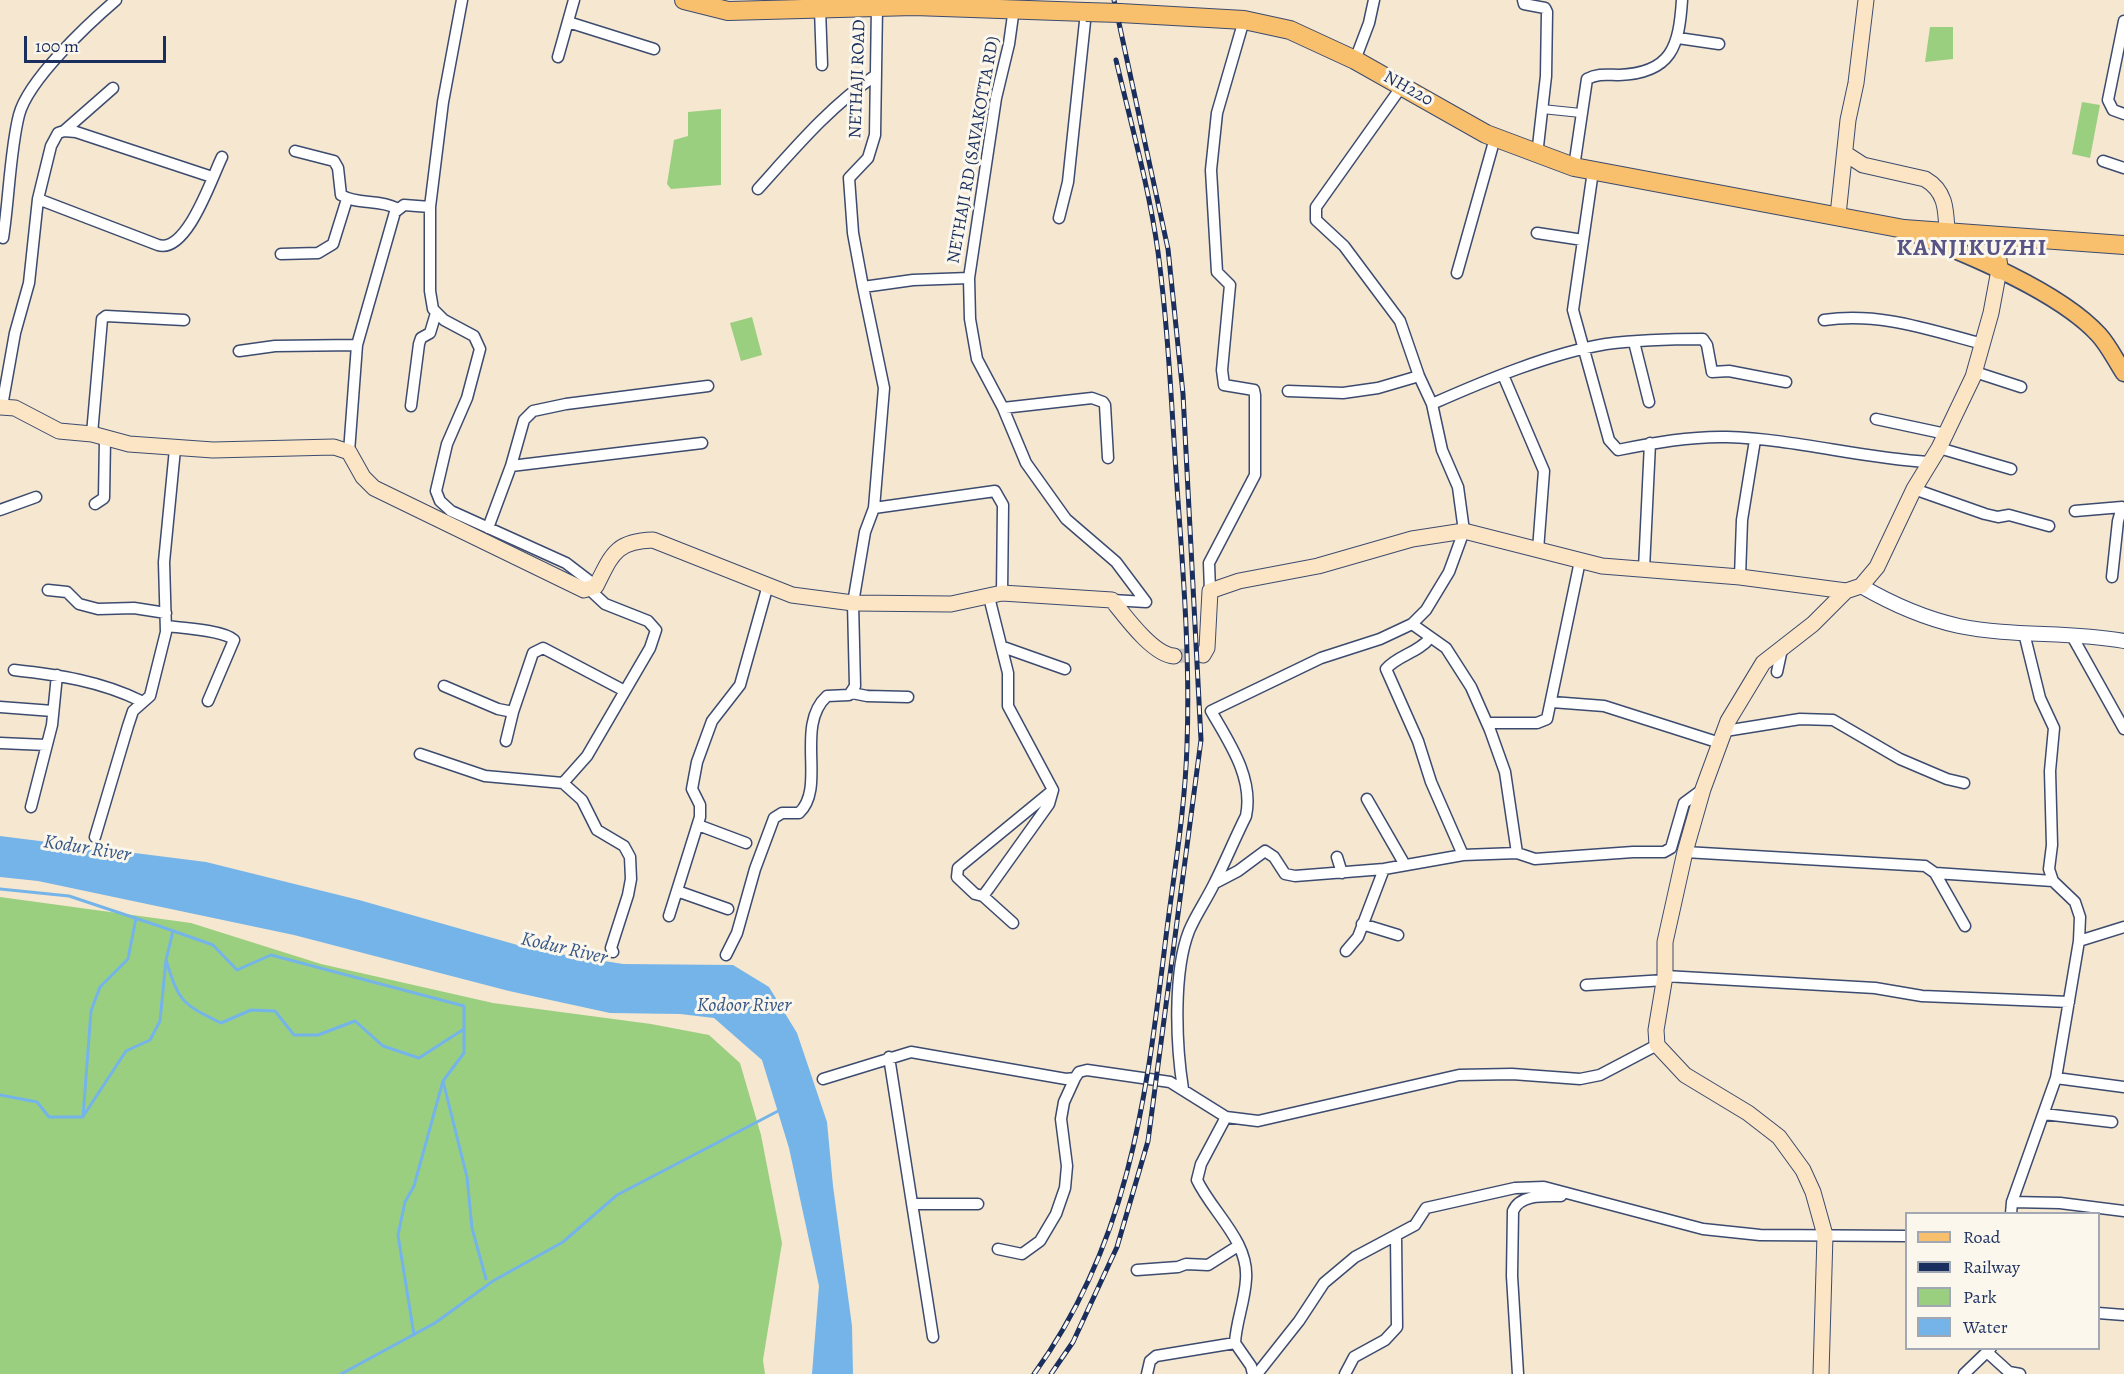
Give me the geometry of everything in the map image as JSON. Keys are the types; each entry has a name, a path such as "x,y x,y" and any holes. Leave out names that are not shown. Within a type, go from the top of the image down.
{"highway":[{"name":"NH220","path":"684,0 728,11 877,6 1014,8 1244,20 1275,25 1304,35 1355,60 1495,138 1574,167 1904,229 1994,237 2124,244"},
{"path":"1994,237 1999,270"}],"main road":[{"path":"1838,215 1848,120 1856,82 1866,0"},
{"path":"1846,153 1863,165 1925,178 1934,184 1944,200 1947,232"},
{"path":"1904,229 1973,256 2060,304 2099,335 2124,373"},
{"path":"1821,1374 1825,1235 1813,1192 1792,1152 1748,1113 1684,1075 1657,1046 1656,1030 1665,978 1665,942 1685,852 1703,789 1722,737 1740,698 1763,663 1782,649 1846,591 1861,586 1877,567 1914,489 1942,441 1975,372 1999,270"},
{"path":"1,406 15,408 59,431 175,449 334,447 349,452 363,477 374,488 584,590 593,588 612,555 630,541 653,540 792,595 853,603 951,604 995,595 1112,600 1145,637 1165,654 1174,656"},
{"path":"1203,655 1207,648 1210,591 1239,581 1318,566 1412,539 1464,531 1602,566 1740,577 1846,591"}],"street":[{"path":"3,238 19,113 32,89 84,27 116,0"},
{"path":"462,0 443,102 430,207 430,291 433,309 436,313 444,320 474,336 480,349 467,398 447,444 436,491 440,501 451,511 566,563 593,588 604,604 648,621 655,628 650,648 623,690 587,756 563,783"},
{"path":"558,57 574,0"},
{"path":"1355,60 1369,23 1374,0"},
{"path":"1523,0 1524,4 1545,8 1547,12 1546,76 1537,155"},
{"path":"1574,167 1587,79 1595,75 1635,74 1670,57 1678,38 1682,0"},
{"name":"NETHAJI ROAD","path":"852,693 855,686 853,603 865,531 874,508 884,387 853,233 849,178 868,158 873,147 878,95 877,6"},
{"name":"NETHAJI RD (SAVAKOTTA RD)","path":"1014,8 1010,44 996,98 969,278 970,319 977,358 1003,408 1026,463 1066,519 1116,562 1146,602 1112,600"},
{"path":"820,9 822,65"},
{"path":"1059,218 1068,182 1086,12"},
{"path":"1210,591 1209,563 1256,475 1256,395 1254,390 1224,385 1222,370 1230,285 1217,272 1211,170 1217,113 1244,20"},
{"path":"2124,21 2108,100 2113,110 2124,114"},
{"path":"568,22 654,49"},
{"path":"1678,38 1719,45"},
{"path":"758,189 848,94 876,75"},
{"path":"1183,1089 1177,1050 1182,960 1188,931 1215,883 1246,816 1248,805 1247,792 1235,751 1211,711 1321,658 1380,639 1412,624 1426,610 1443,582 1464,531 1458,487 1442,450 1432,404 1419,376 1400,321 1344,246 1316,220 1316,207 1402,86"},
{"path":"1,406 15,333 29,283 38,199 54,139 113,88"},
{"path":"1542,110 1581,113"},
{"path":"64,131 76,132 212,177"},
{"path":"1456,273 1495,138"},
{"path":"295,151 334,161 338,168 341,195 347,199 388,204 396,208 404,205 430,207"},
{"path":"38,199 163,246 176,242 194,220 222,157"},
{"path":"2103,161 2124,168"},
{"path":"1593,171 1573,310 1609,440 1618,450 1650,443 1726,437 1889,460 1928,462"},
{"path":"281,254 325,250 333,244 347,199"},
{"path":"349,452 357,345 396,208"},
{"path":"1537,233 1583,240"},
{"path":"863,287 913,280 969,278"},
{"path":"411,406 419,344 421,338 429,333 436,313"},
{"path":"94,504 104,498 98,436 102,319 106,316 184,320"},
{"path":"1824,320 1854,316 1896,321 1983,345"},
{"path":"1432,404 1503,375 1582,349 1634,342 1703,339 1707,345 1712,372 1730,371 1786,382"},
{"path":"1634,342 1649,402"},
{"path":"239,351 275,346 357,345"},
{"path":"1975,372 2021,387"},
{"path":"1503,375 1544,471 1538,550"},
{"path":"1288,391 1343,393 1377,388 1419,376"},
{"path":"488,528 511,465 524,420 533,411 566,404 708,386"},
{"path":"1003,408 1099,399 1105,405 1108,458"},
{"path":"1876,419 1942,441 2011,469"},
{"path":"1740,577 1742,520 1755,440"},
{"path":"511,465 702,442"},
{"path":"1644,569 1650,443"},
{"path":"95,837 133,711 141,701 150,696 166,626 164,562 175,449"},
{"path":"1914,489 1995,517 2009,515 2049,526"},
{"path":"874,508 995,491 1003,505 995,595 1008,673 1006,692 1008,706 1053,790 1048,804 983,896"},
{"path":"0,510 36,497"},
{"path":"2075,511 2123,503 2112,578"},
{"path":"1487,723 1537,723 1547,719 1580,561"},
{"path":"669,916 701,811 692,789 697,762 712,721 740,685 768,585"},
{"path":"1861,586 1894,604 1934,620 1961,626 2124,641"},
{"path":"48,590 67,592 79,604 98,609 134,608 166,614"},
{"path":"1412,624 1446,648 1471,687 1505,772 1517,853"},
{"path":"166,626 221,635 234,640 208,701"},
{"path":"2024,633 2040,698 2054,728 2050,771 2052,845 2049,869 2053,881 2075,902 2080,917 2079,941 2060,1041 2056,1078 2012,1208 2060,1203 2124,1211"},
{"path":"2072,636 2124,729"},
{"path":"1430,638 1425,645 1392,663 1386,669 1418,741 1431,782 1463,855"},
{"path":"1003,647 1065,669"},
{"path":"506,741 513,712 537,649 543,648 623,690"},
{"path":"1777,672 1782,649"},
{"path":"14,670 94,682 141,701"},
{"path":"31,807 53,711 57,675"},
{"path":"444,686 498,709 513,712"},
{"path":"726,955 737,933 755,869 774,818 782,813 799,813 803,809 809,790 811,731 815,712 827,696 852,693 867,696 908,697"},
{"path":"1552,702 1604,706 1722,737 1800,719 1833,720 1900,759 1947,779 1964,783"},
{"path":"0,707 53,711"},
{"path":"0,743 46,746"},
{"path":"420,754 485,776 563,783 582,800 597,830 624,846 630,856 632,879 611,948 613,952"},
{"path":"1215,883 1238,871 1264,851 1274,857 1289,876 1384,869 1463,855 1517,853 1534,859 1664,852 1671,848 1684,803 1703,789"},
{"path":"1013,923 983,896 975,894 957,877 958,868 1053,790"},
{"path":"1367,799 1405,865"},
{"path":"698,825 746,843"},
{"path":"1685,852 1926,866 1935,873 1965,926"},
{"path":"1337,857 1342,873"},
{"path":"1346,951 1358,937 1384,869"},
{"path":"1935,873 2053,881"},
{"path":"677,891 728,909"},
{"path":"1362,924 1398,935"},
{"path":"2079,941 2124,927"},
{"path":"1586,985 1665,978 1875,988 1923,996 2069,1002"},
{"path":"998,1248 1022,1254 1040,1241 1056,1214 1065,1188 1067,1166 1061,1119 1064,1102 1079,1072 1087,1070 1170,1082 1226,1118 1258,1121 1459,1075 1512,1074 1580,1079 1600,1075 1657,1046"},
{"path":"824,1079 911,1052 1066,1079 1075,1078"},
{"path":"889,1058 933,1337"},
{"path":"2056,1078 2124,1087"},
{"path":"2043,1114 2112,1122"},
{"path":"1226,1118 1201,1164 1197,1180 1238,1246 1245,1263 1246,1278 1235,1343 1255,1374 1299,1321 1324,1283 1354,1257 1415,1225 1426,1208 1515,1188 1544,1187 1573,1197 1703,1229 1760,1235 1905,1236"},
{"path":"1518,1374 1512,1276 1513,1211 1519,1202 1530,1198 1573,1197"},
{"path":"913,1204 978,1204"},
{"path":"1345,1374 1354,1357 1385,1340 1397,1326 1396,1235"},
{"path":"1137,1270 1186,1264 1208,1265 1238,1246"},
{"path":"2100,1313 2124,1315"},
{"path":"1147,1374 1150,1361 1156,1356 1235,1343"},
{"path":"1964,1374 1990,1351 2009,1372 2020,1374"}],"green space":[{"path":"1930,27 1953,27 1953,59 1925,62"},
{"path":"2082,102 2100,105 2090,158 2072,154"},
{"path":"721,109 721,185 671,189 667,184 674,140 688,136 688,112"},
{"path":"752,317 762,355 741,361 730,323"},
{"path":"0,897 191,923 321,964 493,1003 651,1024 709,1035 740,1063 761,1135 782,1243 763,1360 765,1374 0,1374"}],"water":[{"name":"Kodoor River","path":"0,836 206,862 359,900 535,950 623,964 733,965 769,987 797,1033 827,1122 833,1186 852,1326 853,1374 812,1374 819,1286 789,1148 762,1060 714,1018 680,1014 610,1013 509,991 294,935 38,881 0,877"}],"waterway":[{"path":"0,889 69,896 162,927 213,945 237,970 271,955 464,1006 464,1053 443,1081 467,1177 472,1228 486,1279"},
{"path":"0,1095 37,1102 49,1117 83,1117 91,1011 100,987 128,959 136,918"},
{"path":"84,1115 126,1051 150,1040 160,1021 166,960 173,931"},
{"path":"166,960 175,985 184,1000 198,1011 221,1023 251,1010 275,1011 294,1035 318,1035 355,1021 383,1046 419,1058 464,1029"},
{"path":"414,1335 398,1235 405,1202 414,1186 443,1081"},
{"path":"341,1374 435,1323 493,1281 563,1242 617,1195 780,1110"}],"tunnel":[{"path":"1174,656 1203,655"}],"railway":[{"path":"1051,1374 1073,1342 1117,1247 1148,1141 1201,740 1183,394 1168,249 1114,0"},
{"path":"1034,1374 1066,1325 1091,1275 1111,1225 1127,1173 1149,1066 1186,771 1188,715 1186,623 1165,314 1150,204 1116,60"}],"district":[{"name":"KANJIKUZHI","path":"1972,249"}],"water label":[{"name":"Kodur River","path":"87,849"},
{"name":"Kodur River","path":"564,949"}]}
